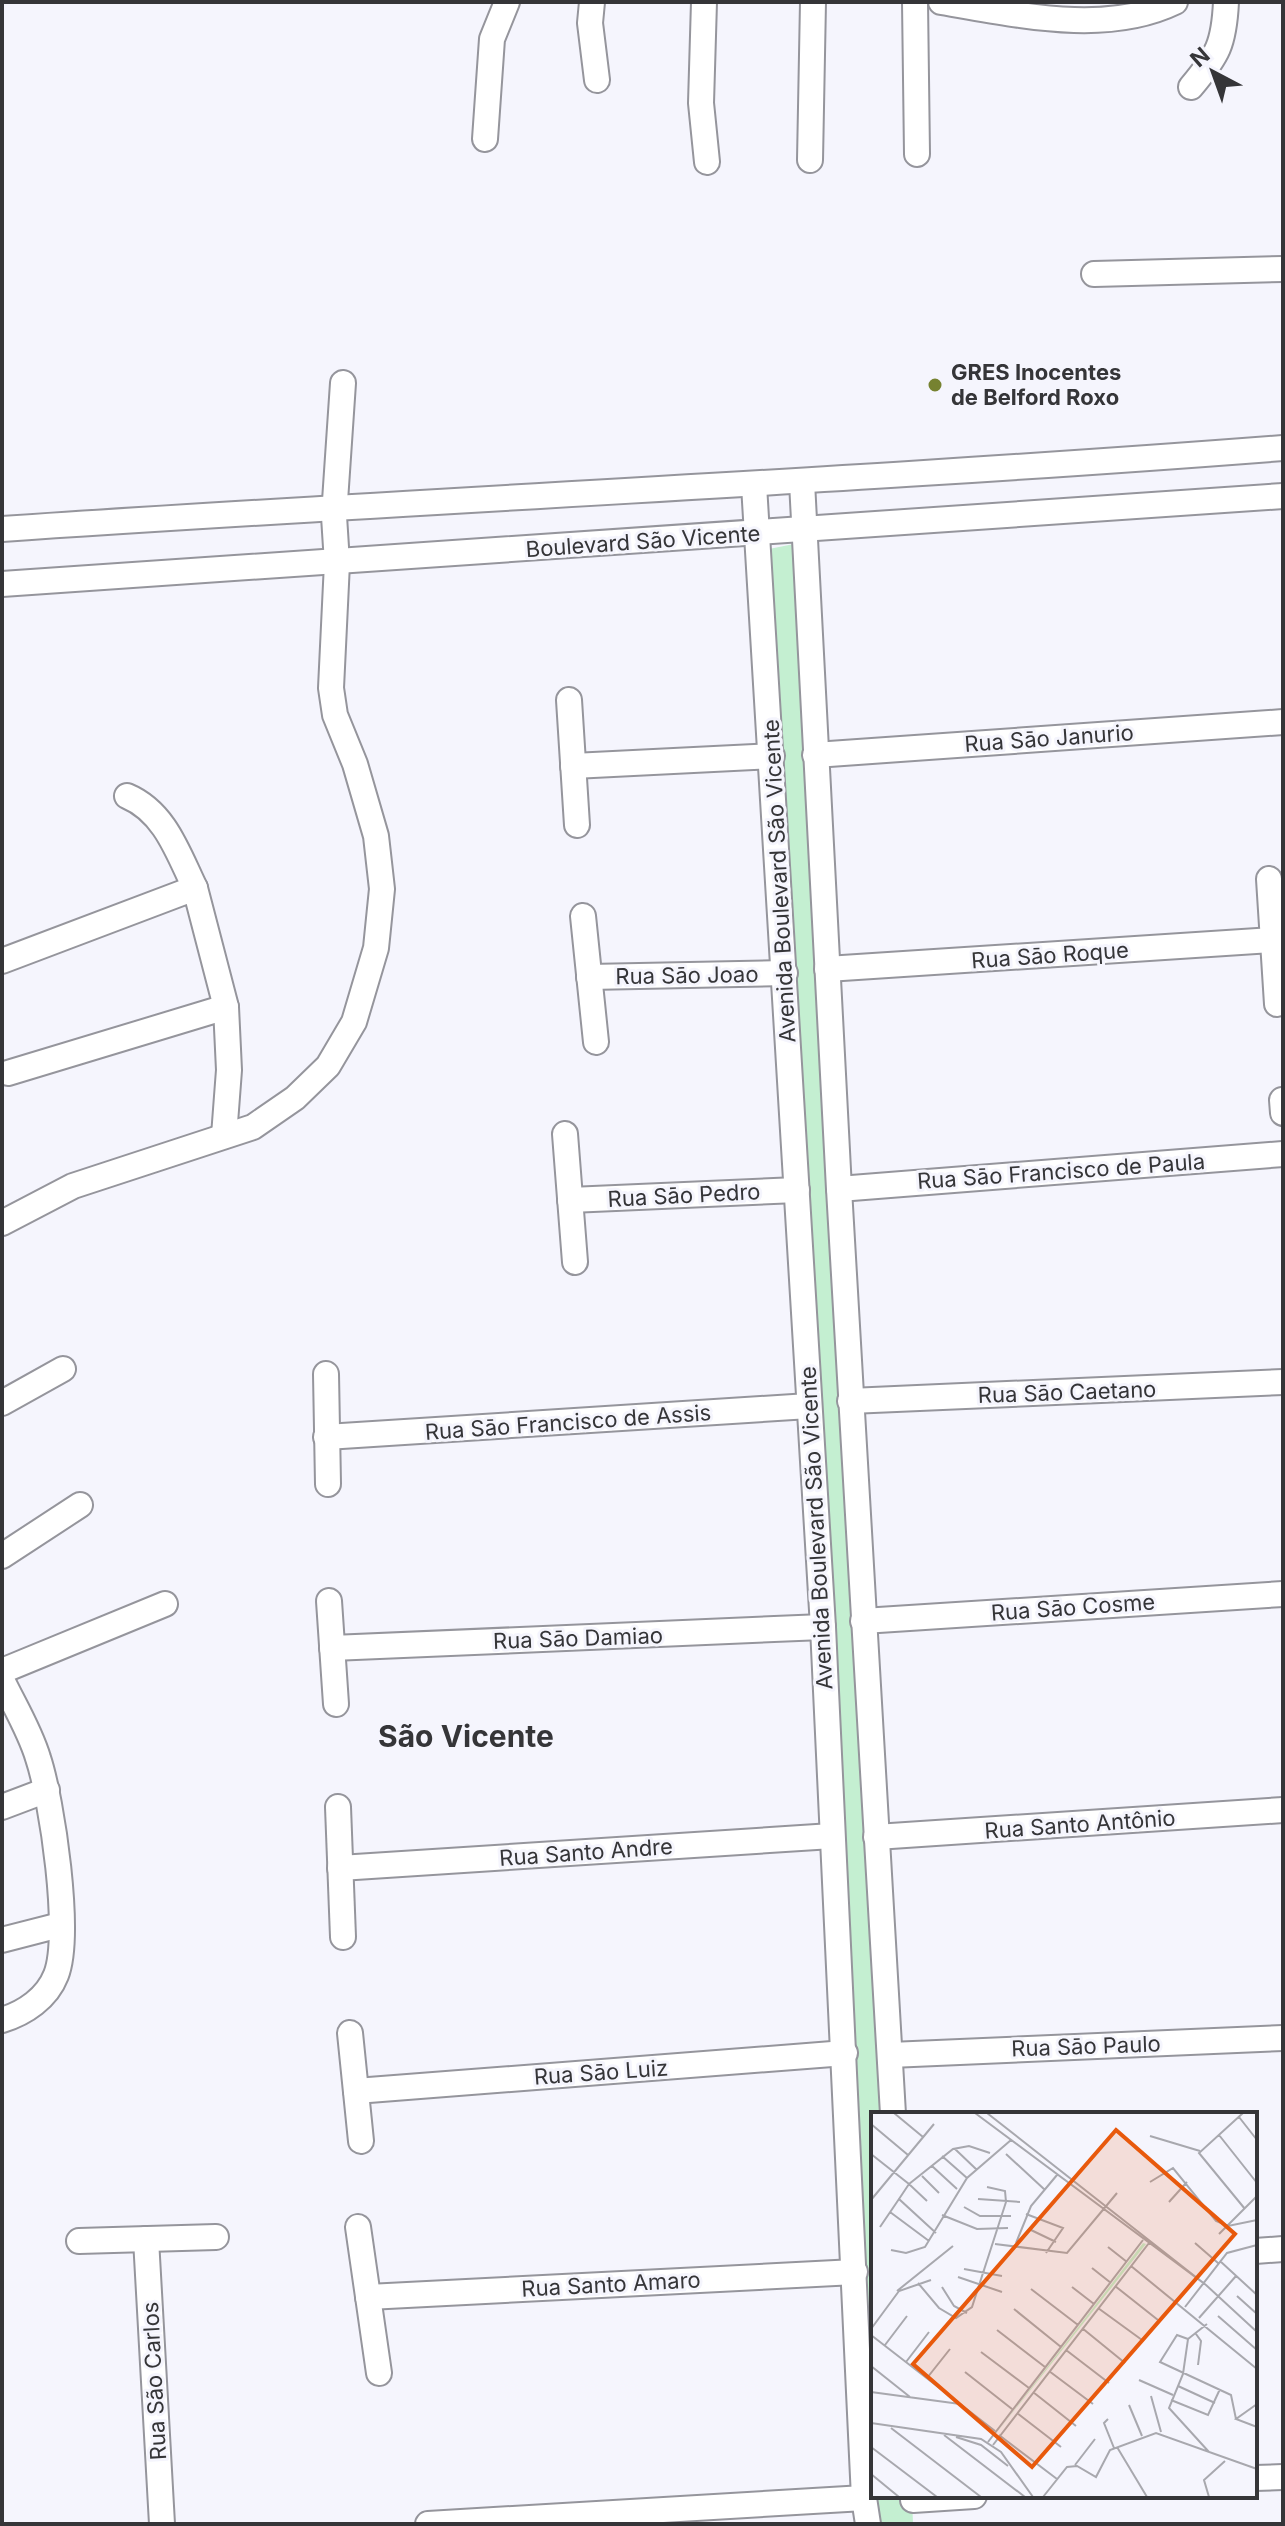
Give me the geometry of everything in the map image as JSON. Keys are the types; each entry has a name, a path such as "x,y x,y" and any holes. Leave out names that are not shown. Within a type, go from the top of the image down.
{"street":[{"path":"485,139 492,39 507,2"},
{"path":"592,2 590,23 597,80"},
{"path":"704,2 701,103 707,162"},
{"path":"810,160 813,2"},
{"path":"915,2 917,154"},
{"path":"941,2 1101,21 1162,8 1175,2"},
{"path":"1191,87 1216,58 1225,35 1226,2"},
{"path":"1094,274 1283,269"},
{"path":"2,1223 73,1186 253,1127 295,1098 328,1066 354,1022 376,948 382,889 376,836 355,764 335,715 331,688 343,383"},
{"path":"2,529 336,506 802,482 1283,448"},
{"name":"Avenida Boulevard São Vicente","path":"802,482 850,1401 893,2112"},
{"name":"Avenida Boulevard São Vicente","path":"754,485 823,1627 864,2498 868,2524"},
{"name":"Boulevard São Vicente","path":"2,584 1283,496"},
{"path":"569,700 577,825"},
{"name":"Rua Sāo Janurio","path":"815,755 1283,722"},
{"path":"573,766 772,756"},
{"path":"127,796 147,804 168,833 195,888 226,1007 229,1070 224,1136"},
{"path":"1269,879 1277,1004"},
{"path":"2,961 195,888"},
{"path":"583,916 596,1042"},
{"name":"Rua Sāo Roque","path":"827,969 1273,940"},
{"name":"Rua Sāo Joao","path":"589,977 785,973"},
{"path":"8,1073 226,1007"},
{"path":"1282,1100 1283,1113"},
{"path":"565,1134 575,1262"},
{"name":"Rua Sāo Francisco de Paula","path":"839,1189 1283,1154"},
{"name":"Rua Sāo Pedro","path":"570,1200 797,1190"},
{"path":"2,1403 63,1369"},
{"path":"326,1374 328,1484"},
{"name":"Rua Sāo Caetano","path":"850,1401 1283,1382"},
{"name":"Rua Sāo Francisco de Assis","path":"326,1437 809,1406"},
{"path":"2,1556 80,1505"},
{"name":"Rua Sāo Cosme","path":"863,1621 1283,1594"},
{"path":"329,1601 336,1704"},
{"path":"2,1671 165,1604"},
{"name":"Rua Sāo Damiao","path":"332,1648 823,1627"},
{"path":"2,1680 38,1755 47,1790 58,1865 60,1925 57,1973 43,1996 19,2015 2,2020"},
{"path":"2,1807 47,1790"},
{"path":"338,1807 343,1937"},
{"name":"Rua Santo Antônio","path":"876,1837 1283,1810"},
{"name":"Rua Santo Andre","path":"340,1868 832,1836"},
{"path":"2,1940 60,1925"},
{"path":"350,2033 361,2141"},
{"name":"Rua Sāo Paulo","path":"890,2055 1283,2038"},
{"name":"Rua Sāo Luiz","path":"356,2091 845,2053"},
{"path":"358,2227 379,2373"},
{"path":"79,2241 216,2237"},
{"name":"Rua São Carlos","path":"146,2239 162,2524"},
{"path":"1257,2251 1283,2249"},
{"name":"Rua Santo Amaro","path":"368,2297 855,2272"},
{"path":"1257,2478 1283,2477"},
{"path":"428,2524 864,2498"},
{"path":"913,2507 963,2498"}],"green space":[{"path":"794,544 831,1227 889,2112 871,2112 871,2470 764,550"},
{"path":"873,2498 912,2498 913,2524 874,2524"}],"place":[{"name":"GRES Inocentes de Belford Roxo","path":"935,385"}],"district":[{"name":"São Vicente","path":"466,1737"}]}
